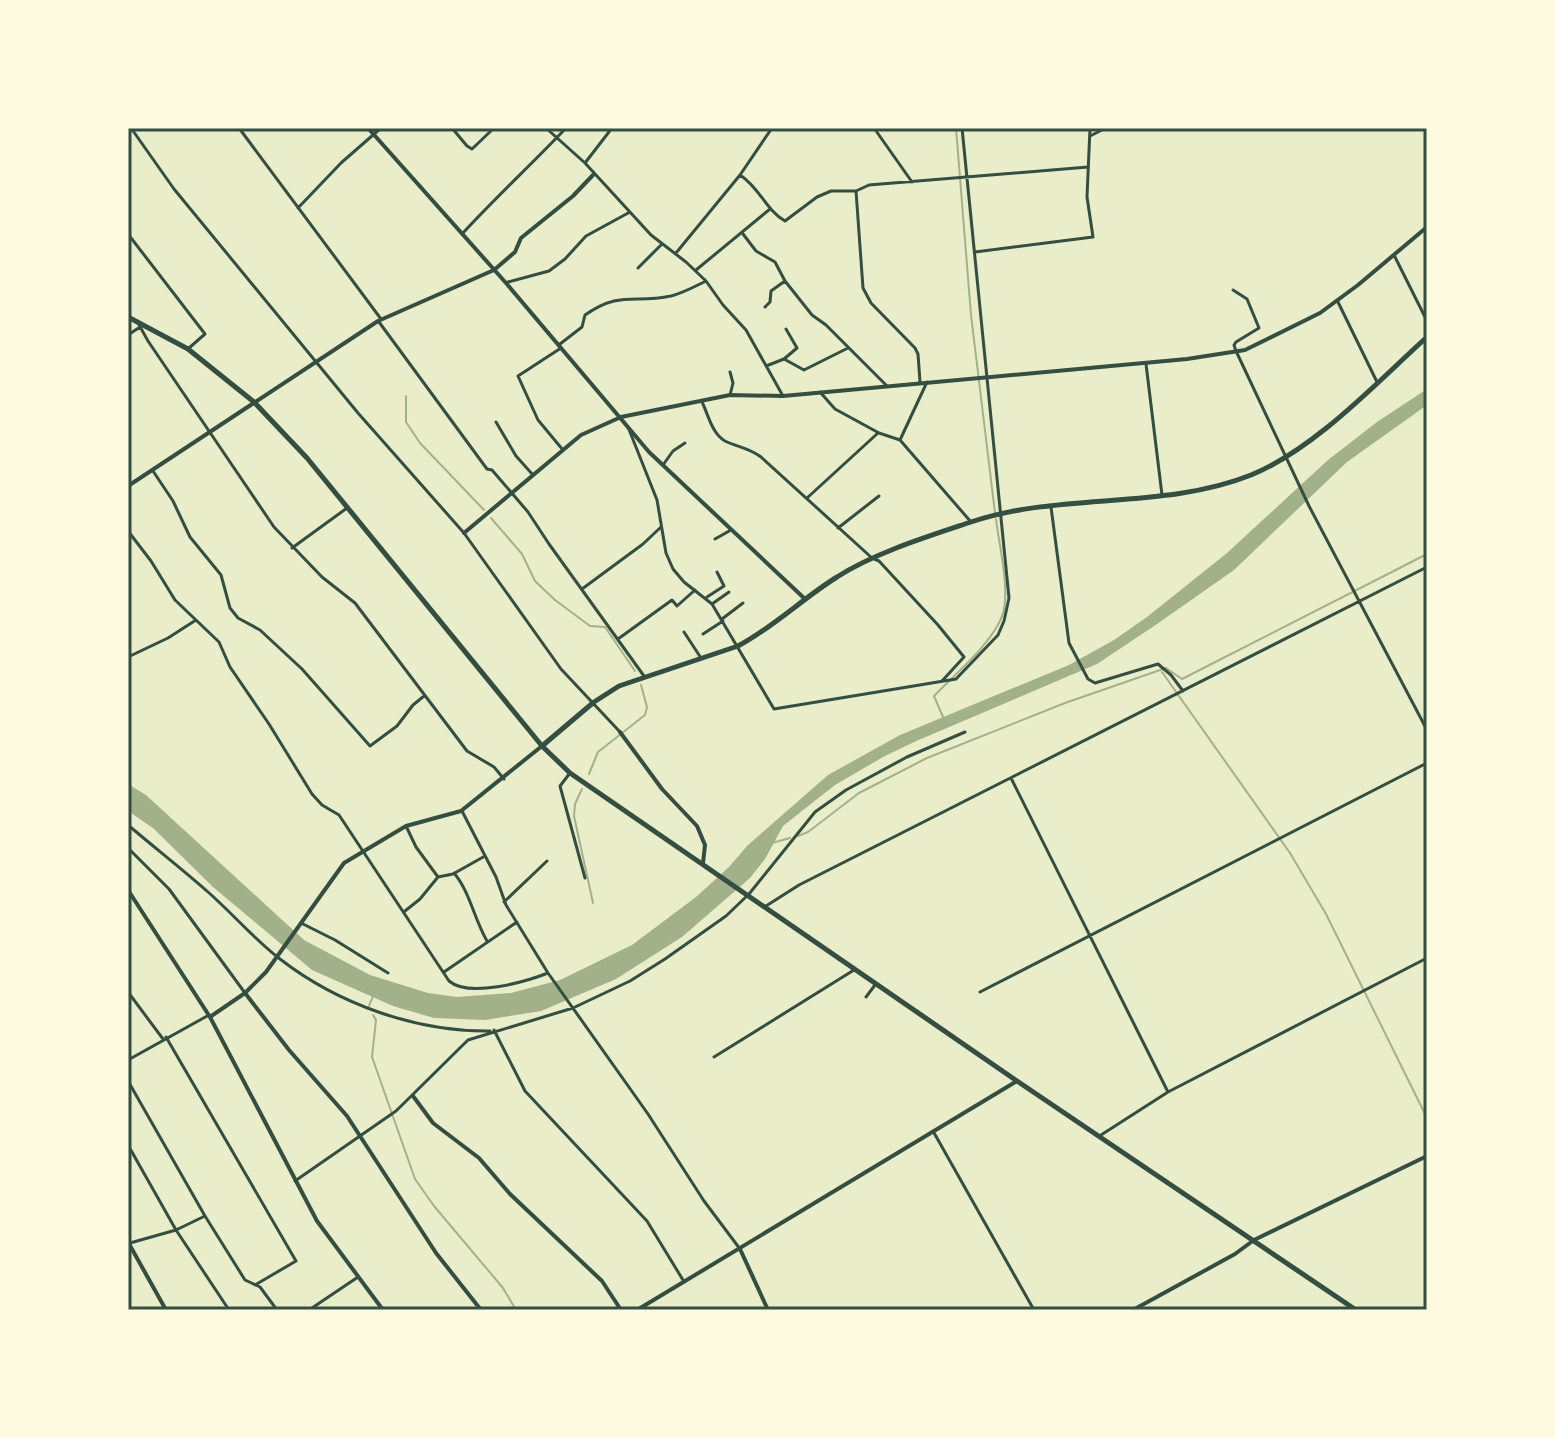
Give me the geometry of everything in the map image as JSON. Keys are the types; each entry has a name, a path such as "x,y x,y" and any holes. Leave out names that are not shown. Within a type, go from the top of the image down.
{"main road":[{"path":"128,317 188,349 254,402 307,458 542,746 570,773 1356,1310"},
{"path":"542,746 594,702 619,686 738,646 839,575 872,558 990,516 1207,488 1252,475 1305,445 1427,337"}],"street":[{"path":"131,128 174,189 358,413 464,533 561,669 594,702 662,789 697,826 705,845 703,863"},
{"path":"239,128 487,469 492,470 541,529 644,676"},
{"path":"368,128 663,465 805,599"},
{"path":"298,208 341,163 381,128"},
{"path":"452,128 472,149 494,128"},
{"path":"546,128 585,163 593,175 662,244 706,281 746,330 783,396"},
{"path":"462,234 494,197 528,169 566,128"},
{"path":"585,163 612,128"},
{"path":"676,253 740,175 772,128"},
{"path":"874,128 912,182"},
{"path":"627,423 630,439 657,500 666,553 673,569 712,604 774,709 954,679 998,635 1009,598 983,377 975,252 962,128"},
{"path":"975,252 1093,237 1087,197 1090,128"},
{"path":"1090,136 1106,128"},
{"path":"740,175 754,184 770,209 785,221 817,197 831,191 856,191 869,185 1088,167"},
{"path":"128,486 380,320 494,270 515,252 521,238 573,196 593,175"},
{"path":"856,191 863,288 871,303 915,348 924,382 900,440"},
{"path":"696,270 770,209"},
{"path":"506,283 549,271 586,236 630,212"},
{"path":"464,533 581,435 621,417 730,395 783,396 1146,363 1236,351 1320,313 1427,227"},
{"path":"128,234 130,242 205,334 188,349"},
{"path":"743,234 756,251 775,262 785,281 812,315 887,386"},
{"path":"638,268 662,244"},
{"path":"1394,255 1427,321"},
{"path":"563,450 538,420 518,376 560,347 582,327 585,315 612,301 628,297 670,296 706,281"},
{"path":"765,307 770,302 771,291 785,281"},
{"path":"1233,290 1247,299 1259,328 1236,342 1236,351 1309,506 1427,730"},
{"path":"1337,300 1377,382"},
{"path":"128,335 139,325 274,527 322,577 355,603 467,751 494,767 504,779"},
{"path":"766,366 784,359 797,348 786,329"},
{"path":"784,359 804,370 848,348"},
{"path":"1146,363 1162,495"},
{"path":"730,372 733,383 730,395"},
{"path":"820,392 835,409 878,433 900,440 971,522"},
{"path":"701,399 716,434 754,452 879,561 920,604 964,657 943,681"},
{"path":"496,422 516,456 533,475"},
{"path":"806,499 878,433"},
{"path":"663,465 673,451 685,443"},
{"path":"152,470 173,501 190,537 221,575 230,608 238,618 260,630 302,669 370,746 397,726 424,696"},
{"path":"838,528 879,496"},
{"path":"292,548 347,507"},
{"path":"1051,507 1069,643 1088,679 1095,683 1158,664 1182,691"},
{"path":"582,590 661,527"},
{"path":"715,539 731,530"},
{"path":"128,531 175,600 219,642 230,667 312,794 322,805 339,815 451,982 461,988 505,985 548,973"},
{"path":"766,906 799,885 1427,567"},
{"path":"706,598 724,586 717,572"},
{"path":"618,639 672,600 677,606 695,590"},
{"path":"712,604 729,592"},
{"path":"703,634 743,603"},
{"path":"128,657 168,638 196,620"},
{"path":"684,632 701,658"},
{"path":"295,1181 396,1111 468,1040 572,1007 630,981 665,959 726,916 815,812 846,790 907,757 965,732"},
{"path":"128,1060 210,1016 245,993 266,972 338,869 406,826 461,811 542,746"},
{"path":"980,992 1427,763"},
{"path":"570,773 560,786 585,878"},
{"path":"1011,778 1168,1092"},
{"path":"461,811 496,877 504,902 548,973 740,1249 768,1310"},
{"path":"128,825 208,892 277,957 333,993 404,1020 435,1026 494,1030"},
{"path":"406,826 416,847 438,877"},
{"path":"128,848 169,889 245,993 361,1135 436,1253 481,1310"},
{"path":"405,911 438,877 454,873 485,856"},
{"path":"504,902 547,861"},
{"path":"454,873 466,887 467,897 488,942"},
{"path":"128,890 210,1016 323,1230 383,1310"},
{"path":"443,972 517,922"},
{"path":"300,924 335,940 388,973"},
{"path":"1101,1135 1168,1092 1427,958"},
{"path":"714,1057 858,968"},
{"path":"866,997 878,982"},
{"path":"128,992 165,1038 296,1261 255,1285"},
{"path":"494,1030 525,1091 647,1221 684,1282"},
{"path":"128,1081 245,1280 260,1287 277,1310"},
{"path":"637,1310 1017,1081"},
{"path":"413,1096 433,1123 479,1158 510,1194 602,1281 621,1310"},
{"path":"933,1131 1034,1310"},
{"path":"128,1145 176,1230 229,1310"},
{"path":"1133,1310 1235,1254 1254,1240 1427,1156"},
{"path":"166,1310 128,1243 176,1230 205,1216"},
{"path":"309,1310 358,1277"}],"shaded area":[{"path":"1427,389 1427,405 1347,462 1234,570 1097,664 914,742 835,785 783,826 765,859 750,878 682,937 616,979 541,1011 485,1020 434,1018 393,1006 312,970 213,887 153,828 128,811 128,784 146,795 304,940 370,975 428,993 457,997 511,993 560,980 632,945 696,897 747,846 828,775 900,735 1069,665 1114,640 1227,553 1328,460"}],"waterway":[{"path":"956,128 971,315 995,513"},
{"path":"406,396 406,422 420,443 484,510"},
{"path":"491,518 522,554 535,581 590,626 605,627 635,671"},
{"path":"943,717 934,696 983,646 1003,613 1005,580 996,519"},
{"path":"798,836 808,832 859,793 927,758 1065,703 1166,668 1182,679 1427,554"},
{"path":"1162,672 1290,853 1326,914 1427,1118"},
{"path":"589,774 598,752 645,715 647,707 641,685"},
{"path":"582,789 575,804 574,816 593,903"},
{"path":"772,843 790,838"},
{"path":"369,1006 373,996"},
{"path":"373,1015 376,1020 372,1057 415,1179 503,1288 516,1310"}]}
